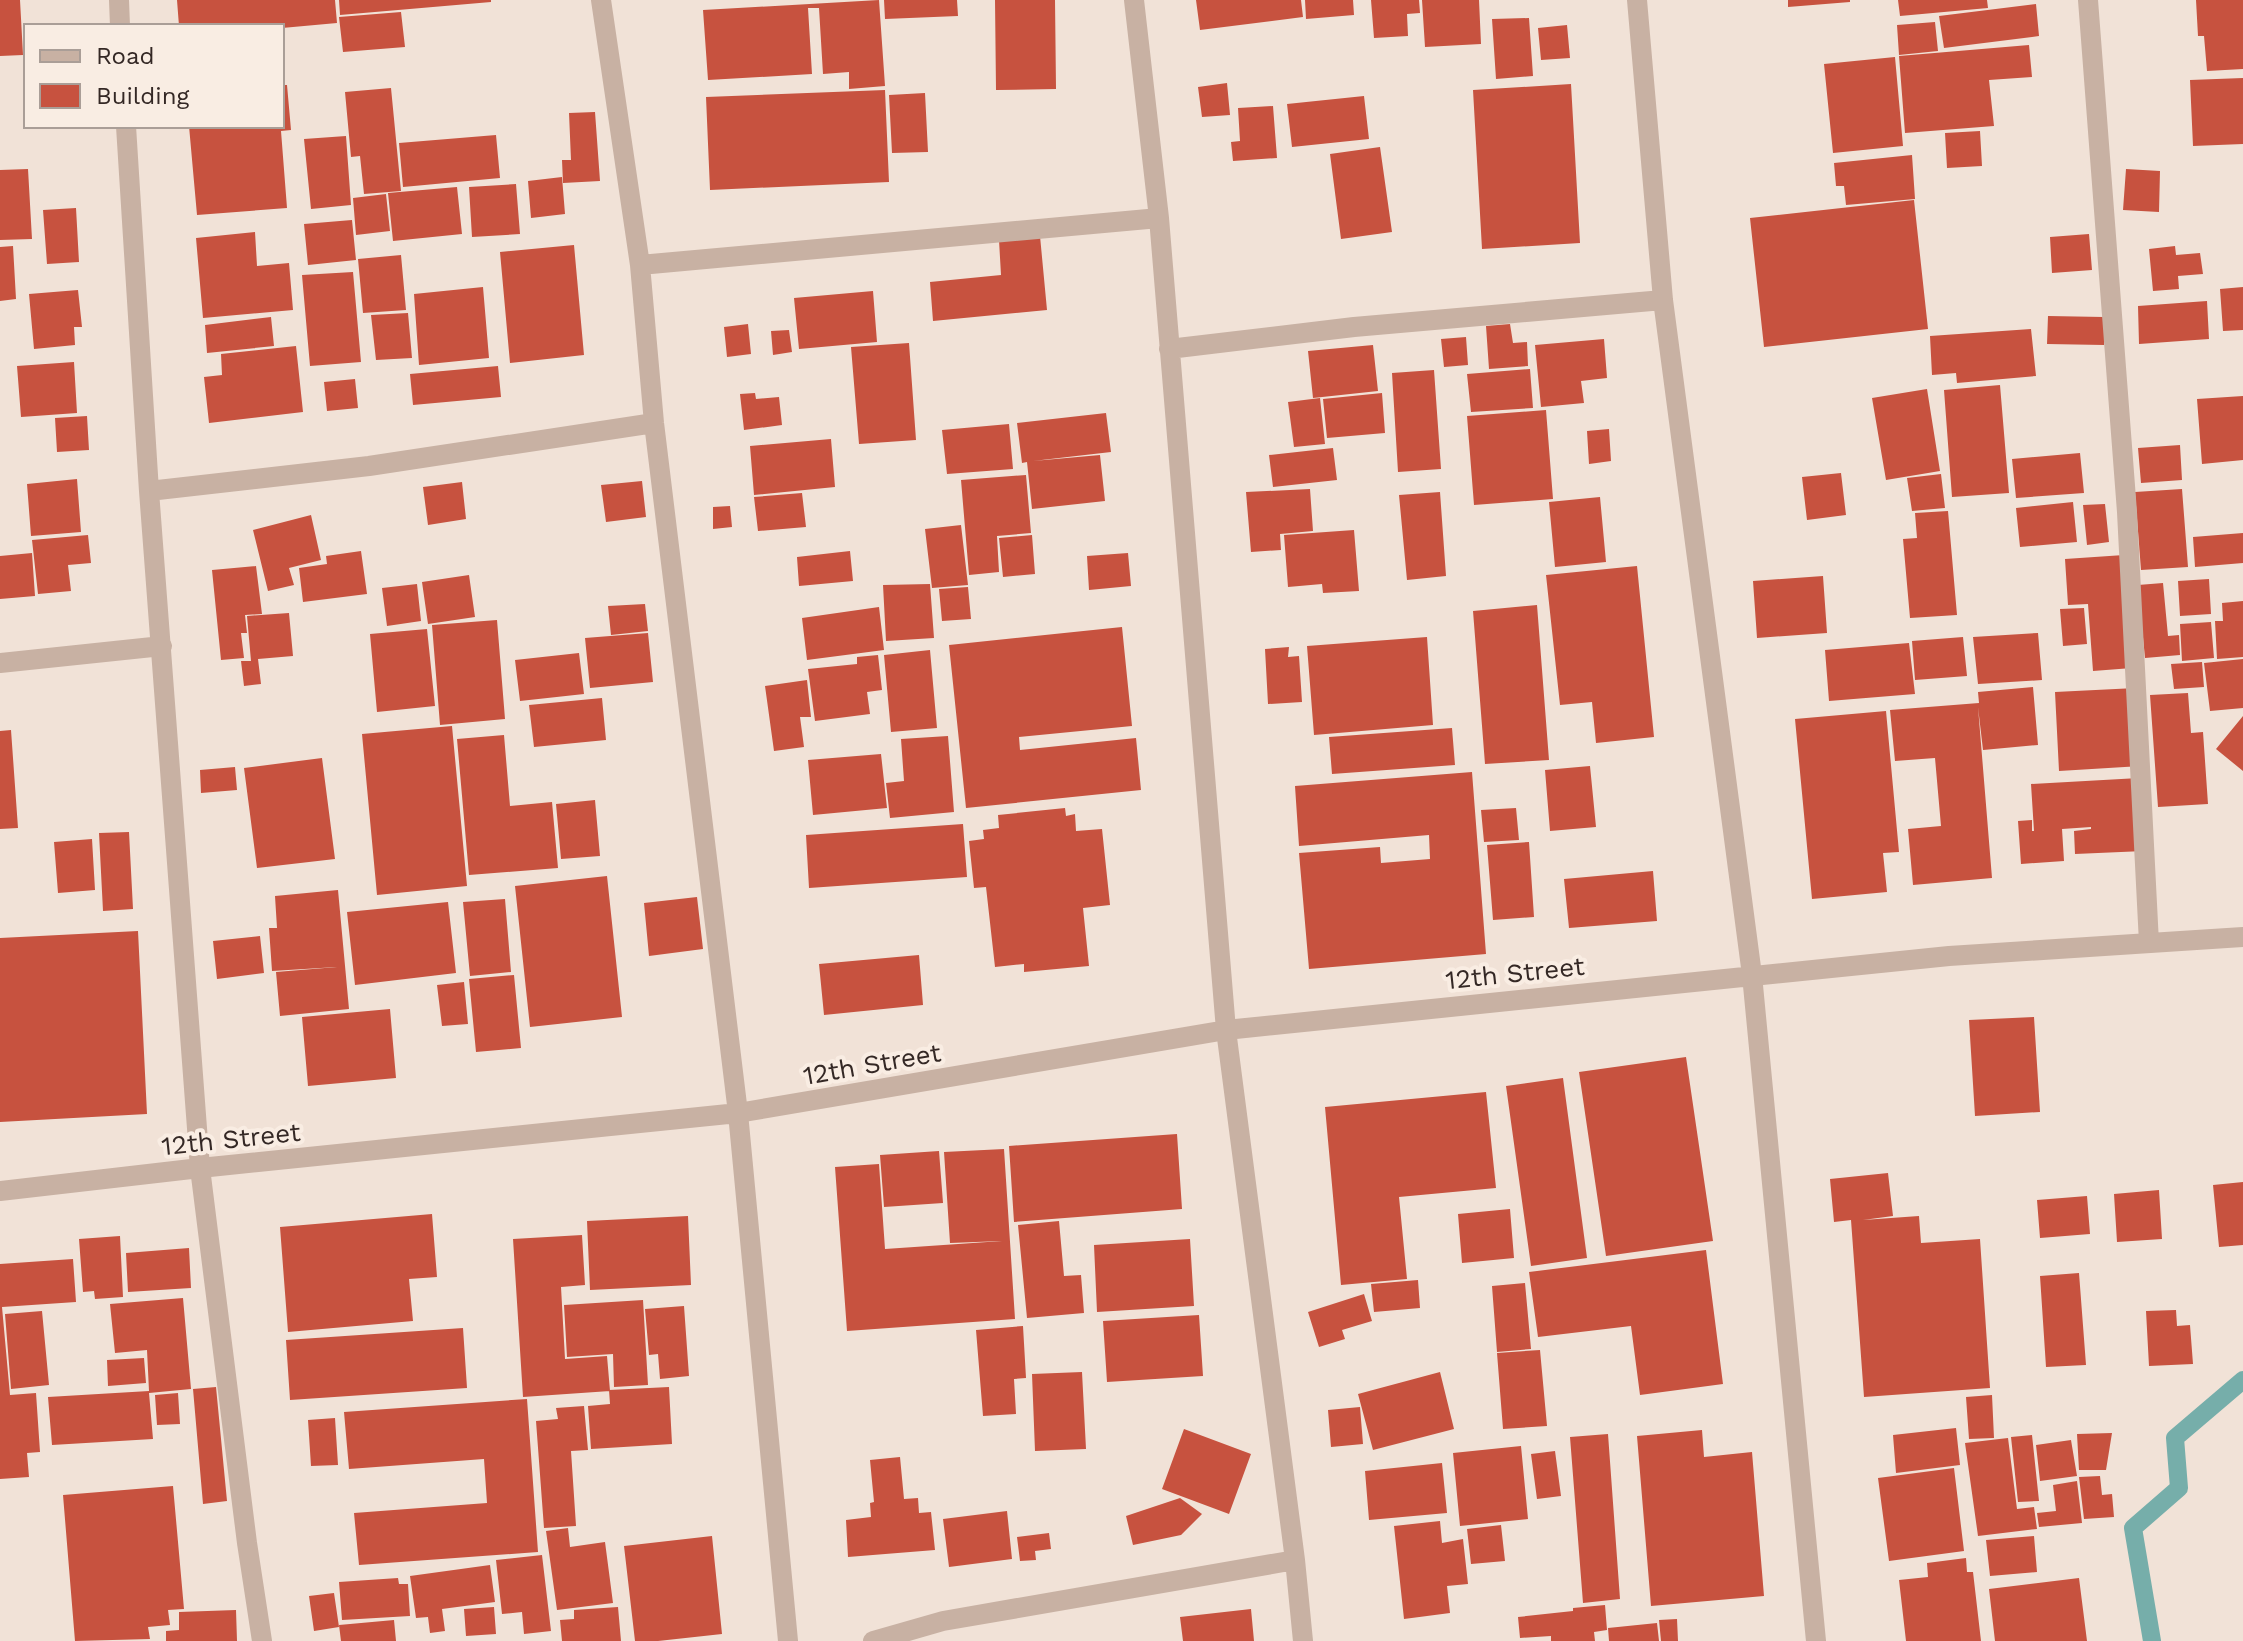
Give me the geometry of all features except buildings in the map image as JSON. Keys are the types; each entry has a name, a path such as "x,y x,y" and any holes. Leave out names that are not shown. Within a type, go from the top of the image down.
{"street":[{"path":"119,0 120,24"},
{"path":"601,0 640,265 654,423 738,1113 788,1641"},
{"path":"1134,0 1159,218 1226,1030 1303,1641"},
{"path":"1637,0 1663,300 1752,975 1816,1641"},
{"path":"2088,0 2127,512 2149,943"},
{"path":"126,128 149,491 200,1168 262,1641"},
{"path":"640,265 1159,218"},
{"path":"1169,349 1354,327 1663,300"},
{"path":"149,491 369,466 654,423"},
{"path":"0,663 162,646"},
{"name":"12th Street","path":"0,1191 738,1113 1226,1030 1949,956 2243,937"},
{"path":"873,1641 943,1621 1295,1560"}],"waterway":[{"path":"2152,1641 2133,1528 2179,1488 2175,1438 2243,1380"}]}
